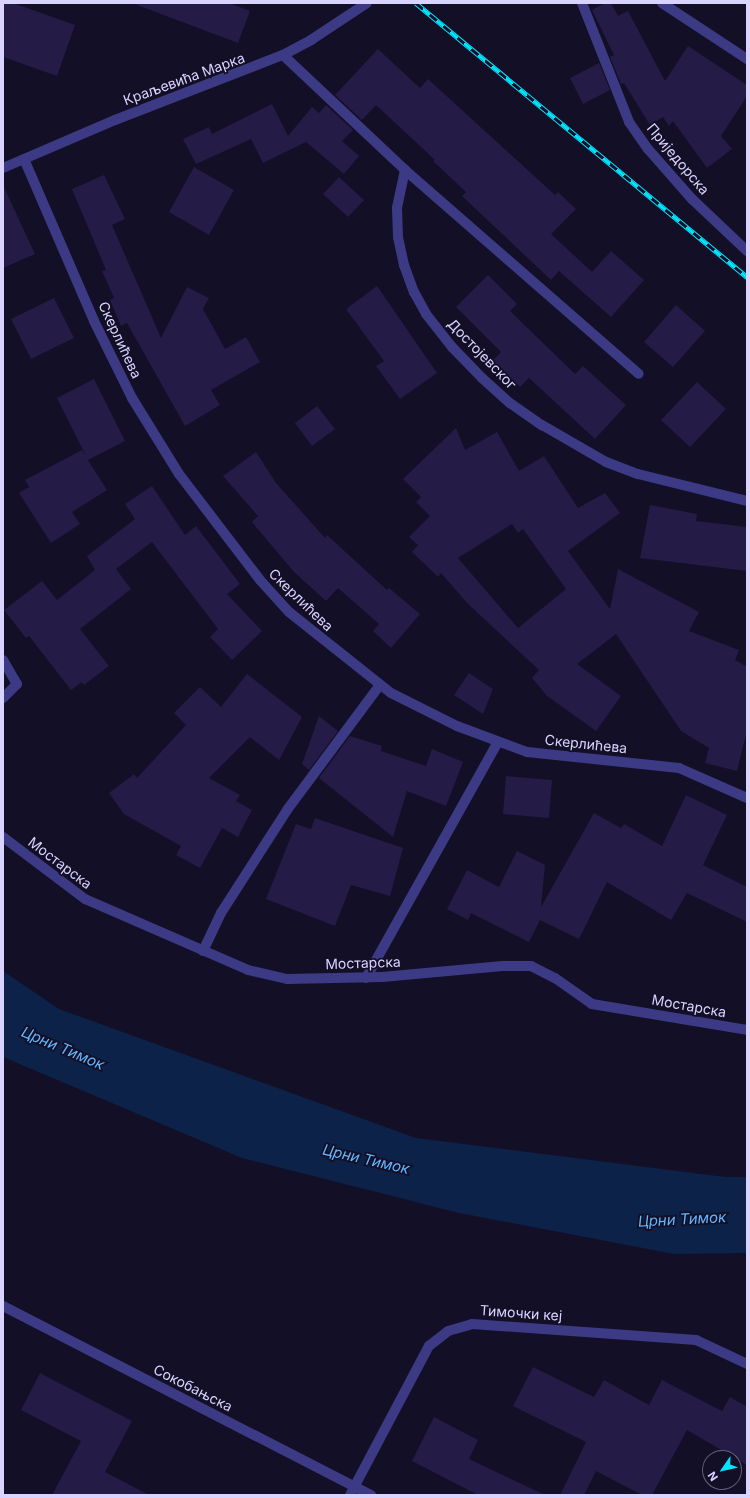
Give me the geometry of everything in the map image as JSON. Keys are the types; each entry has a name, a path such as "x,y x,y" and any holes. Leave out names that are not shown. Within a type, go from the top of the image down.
{"street":[{"name":"Краљевића Марка","path":"3,168 146,107 283,55 311,40 367,3"},
{"name":"Приједорска","path":"582,3 629,122 648,149 692,199 747,251"},
{"path":"662,3 747,59"},
{"path":"283,55 405,170 639,374"},
{"name":"Скерлићева","path":"24,159 94,321 129,391 179,474 255,574 289,612 380,685 457,726 527,752 679,768 747,798"},
{"name":"Достојевског","path":"405,170 396,208 398,237 404,265 414,292 426,314 452,347 482,378 510,403 542,425 606,462 638,474 747,501"},
{"path":"3,660 17,684 3,698"},
{"path":"203,951 221,913 287,810 380,685"},
{"path":"366,978 498,742"},
{"name":"Мостарска","path":"3,837 85,899 248,970 287,979 366,978 502,966 531,966 556,978 592,1004 747,1030"},
{"name":"Сокобањска","path":"3,1306 352,1491 371,1495"},
{"name":"Тимочки кеј","path":"352,1491 429,1346 448,1331 472,1324 696,1340 747,1364"}],"water":[{"name":"Црни Тимок","path":"3,971 59,1009 416,1138 725,1177 747,1177 747,1253 674,1254 459,1213 242,1158 3,1057"}],"building":[{"path":"3,3 13,3 75,25 57,76 3,57"},
{"path":"137,3 229,3 250,11 238,43 137,5"},
{"path":"605,3 611,3 618,16 628,11 665,81 688,46 747,85 747,96 721,136 732,149 707,168 673,121 669,126 663,117 650,125 624,83 621,84 610,57 614,55 592,10"},
{"path":"378,49 420,88 428,79 555,195 558,192 576,209 551,234 592,272 611,251 644,280 611,317 559,271 551,280 462,196 466,192 433,161 435,160 376,105 362,120 335,95"},
{"path":"599,63 610,90 583,104 570,78"},
{"path":"272,104 288,136 312,107 319,113 326,105 353,130 342,141 359,156 344,174 306,142 263,163 251,139 196,164 183,139 209,127 212,134"},
{"path":"194,167 234,190 209,235 169,212"},
{"path":"104,175 125,219 112,225 161,338 187,287 209,298 203,309 225,349 246,337 260,362 211,390 220,405 185,426 127,323 121,326 110,300 114,298 102,271 106,270 72,189"},
{"path":"339,177 364,200 348,217 323,194"},
{"path":"3,185 35,254 3,268"},
{"path":"488,275 517,304 510,311 575,374 583,366 626,405 595,439 529,378 520,387 492,361 501,352 456,307"},
{"path":"377,286 437,373 400,399 376,366 384,361 346,309"},
{"path":"54,298 74,338 31,359 11,319"},
{"path":"676,305 705,331 673,367 644,342"},
{"path":"94,379 125,441 88,460 107,490 72,512 80,524 51,543 19,493 29,487 25,480 82,450 86,456 57,398"},
{"path":"697,382 726,409 690,447 661,420"},
{"path":"317,406 335,429 312,446 295,423"},
{"path":"456,428 465,450 497,432 519,471 544,456 578,508 605,493 620,513 568,551 610,609 618,569 699,612 689,631 739,650 735,660 747,667 747,730 737,771 705,763 709,748 681,731 616,634 577,664 621,696 596,731 547,696 532,678 539,670 467,603 441,573 438,577 412,552 418,545 409,537 430,516 416,502 421,497 403,479","holes":["512,524 518,533 523,529 566,589 518,628 458,558"]},
{"path":"256,452 276,483 325,538 327,535 387,590 389,588 420,614 391,648 373,631 379,624 338,588 326,601 294,572 252,522 258,516 223,476"},
{"path":"152,486 185,535 196,526 240,584 227,594 262,631 232,660 210,637 218,629 152,542 116,569 131,589 80,629 109,666 84,685 82,682 71,690 29,636 26,638 4,610 42,581 57,600 95,570 87,556 135,519 125,504"},
{"path":"650,505 697,514 696,521 747,527 747,571 640,558"},
{"path":"469,673 493,689 483,714 454,695"},
{"path":"247,674 302,717 279,760 250,737 209,778 240,795 236,801 252,810 238,837 222,828 200,868 176,855 181,846 124,814 109,793 134,774 137,778 186,725 174,713 200,687 221,707"},
{"path":"319,716 338,731 309,770 302,764"},
{"path":"350,736 382,746 381,751 426,766 432,749 463,762 446,806 407,791 393,837 319,778"},
{"path":"506,776 552,780 549,818 503,814"},
{"path":"686,795 727,815 703,865 747,887 747,922 687,893 671,920 607,882 579,939 540,920 529,942 471,913 468,920 447,909 467,870 499,887 517,851 545,865 541,907 594,813 621,828 624,824 662,846"},
{"path":"315,818 403,848 390,896 351,885 335,926 266,899 296,824 311,829"},
{"path":"533,1367 594,1397 604,1380 649,1405 662,1380 722,1411 730,1397 747,1407 747,1465 742,1462 742,1450 721,1450 687,1430 652,1495 642,1495 596,1471 584,1495 560,1495 586,1442 513,1406"},
{"path":"40,1373 132,1421 105,1472 149,1495 52,1495 81,1441 21,1410"},
{"path":"434,1417 478,1440 469,1459 545,1495 478,1495 412,1461"}],"railway":[{"path":"416,3 747,277"}]}
